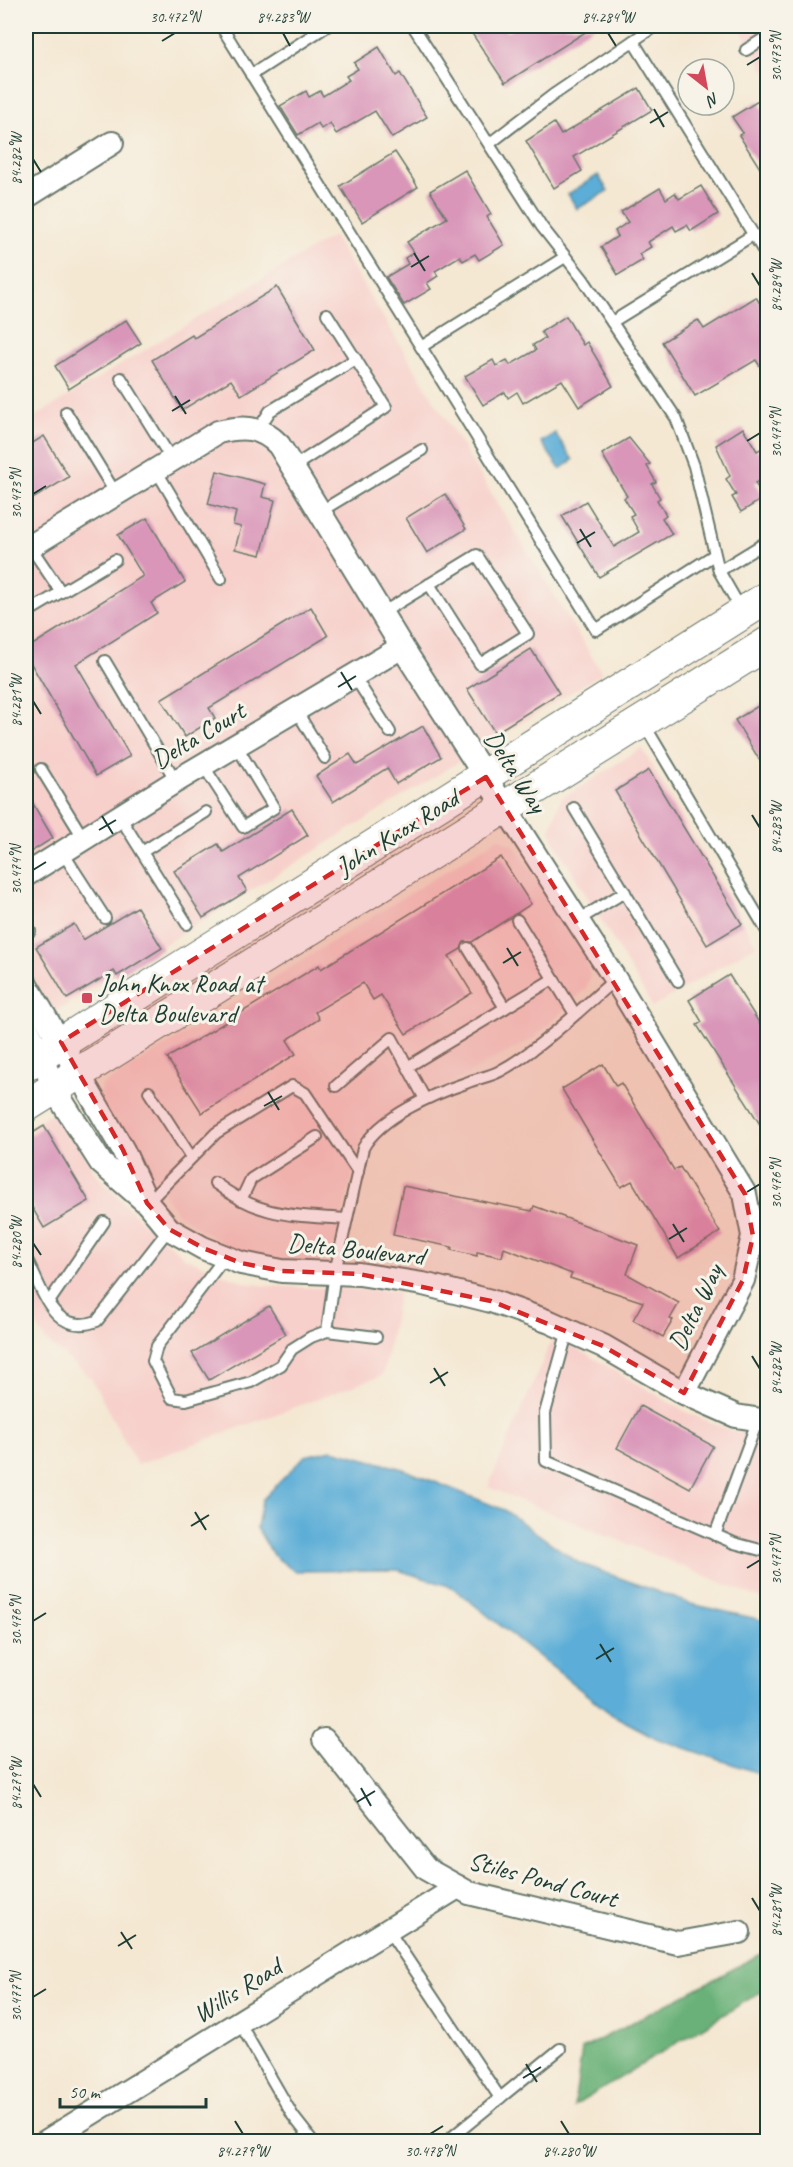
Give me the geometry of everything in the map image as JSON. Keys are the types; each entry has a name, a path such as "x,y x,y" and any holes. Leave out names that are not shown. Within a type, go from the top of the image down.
{"main road":[{"name":"John Knox Road","path":"42,1054 486,777 755,605"},
{"name":"John Knox Road","path":"26,1106 768,643"}],"street":[{"path":"26,196 111,143"},
{"path":"28,547 218,432 238,427 258,430"},
{"name":"Delta Way","path":"258,430 272,437 293,467 402,647 615,979 745,1194 753,1236 743,1280 684,1393"},
{"name":"Delta Court","path":"26,875 202,765 402,647"},
{"name":"Delta Boulevard","path":"26,984 42,1054"},
{"name":"Delta Boulevard","path":"26,1027 42,1054 66,1082 101,1163 147,1203 169,1228 203,1248 241,1263 282,1271 335,1272 423,1284 491,1301 568,1330 684,1393 736,1416 763,1420"},
{"name":"Stiles Pond Court","path":"324,1740 426,1869 469,1893 678,1943 739,1932"},
{"name":"Willis Road","path":"45,2142 458,1887"}],"lane":[{"path":"221,26 596,630 714,555"},
{"path":"251,75 327,26"},
{"path":"413,26 542,227 612,322 676,418 694,466 718,571 755,605"},
{"path":"489,144 553,95 655,26"},
{"path":"746,50 768,36"},
{"path":"633,41 768,258"},
{"path":"612,322 753,235"},
{"path":"421,347 565,257"},
{"path":"293,467 386,407 327,314"},
{"path":"258,430 270,411 356,359"},
{"path":"121,378 221,579"},
{"path":"66,412 116,494"},
{"path":"321,511 422,450"},
{"path":"718,571 768,541"},
{"path":"28,547 61,592"},
{"path":"382,613 429,584 477,555 528,634 480,664 429,584"},
{"path":"26,614 115,560"},
{"path":"105,661 176,781"},
{"path":"354,676 390,732"},
{"path":"296,710 325,758"},
{"path":"642,721 768,933"},
{"path":"202,765 243,827 274,808 236,745"},
{"path":"40,769 84,839"},
{"path":"574,808 678,981"},
{"path":"142,852 206,812"},
{"path":"120,817 187,924"},
{"path":"63,853 105,918"},
{"path":"578,920 625,892"},
{"path":"517,920 574,1014"},
{"path":"468,948 505,1008"},
{"path":"409,1066 553,979"},
{"path":"327,1331 335,1272 358,1172 368,1140 383,1125 425,1099 502,1070 615,979"},
{"path":"336,1086 392,1038 425,1099"},
{"path":"147,1203 216,1133 292,1086 305,1093 358,1172"},
{"path":"149,1092 191,1157"},
{"path":"241,1200 251,1179 317,1137"},
{"path":"214,1183 254,1208 283,1215 347,1219"},
{"path":"49,1302 104,1222"},
{"path":"26,1258 57,1317 69,1325 83,1326 97,1322 169,1228"},
{"path":"225,1257 158,1346 153,1361 172,1398 186,1400 251,1382 281,1365 292,1349 311,1337 327,1331 376,1337"},
{"path":"568,1330 544,1413 546,1461 715,1535 768,1552"},
{"path":"715,1535 763,1420"},
{"path":"388,1930 500,2098"},
{"path":"239,2022 293,2116 311,2139"},
{"path":"446,2142 560,2049"}],"highlighted area":[{"path":"486,777 745,1194 753,1236 743,1280 684,1393 603,1346 491,1301 359,1274 282,1271 241,1263 203,1248 169,1229 147,1203 123,1150 61,1042"}],"shaded area":[{"path":"738,26 767,26 767,73"},
{"path":"333,236 602,673 26,1030 26,422"},
{"path":"642,748 756,945 653,1007 554,841 550,830 561,799"},
{"path":"499,838 514,845 588,961 590,976 586,988 536,1037 452,1082 418,1096 363,1135 334,1249 322,1262 280,1262 233,1251 178,1214 106,1111 100,1093 102,1085"},
{"path":"49,1114 66,1119 93,1171 139,1219 186,1258 246,1283 399,1291 383,1375 137,1465 91,1378 45,1340 26,1307 26,1129"},
{"path":"554,1335 686,1412 724,1428 767,1439 767,1601 488,1487"}],"green space":[{"path":"767,1951 767,1988 574,2106 582,2049"}],"water":[{"path":"598,175 608,191 577,209 568,194"},
{"path":"555,433 573,460 560,469 541,442"},
{"path":"332,1450 403,1469 504,1510 579,1563 691,1604 767,1621 767,1776 658,1739 611,1714 452,1587 398,1570 294,1571 273,1555 257,1528 262,1500 305,1456"}],"building":[{"path":"467,26 502,26 507,32 518,26 595,26 505,83"},
{"path":"379,47 396,76 400,73 427,117 392,138 375,111 336,134 330,123 321,129 318,123 298,135 280,106 306,91 309,97 320,91 323,96 349,80 346,76 358,69 354,63"},
{"path":"639,88 652,110 574,157 582,171 554,188 526,141 554,123 561,135"},
{"path":"758,101 768,117 768,181 739,135 743,133 732,117 736,117 736,115"},
{"path":"395,152 418,187 362,222 340,186"},
{"path":"465,170 491,214 487,217 504,245 479,260 475,254 463,261 460,256 435,271 438,276 427,283 431,289 404,305 386,277 408,264 405,258 414,252 407,242 447,218 430,191"},
{"path":"701,186 718,214 691,231 687,225 676,231 673,226 648,242 651,247 639,254 643,260 618,275 601,247 618,236 615,231 628,222 621,212 660,188 666,199 675,193 679,199"},
{"path":"277,287 315,350 241,395 231,380 182,410 152,360 192,335 194,338"},
{"path":"756,297 766,314 762,316 768,325 768,379 756,360 695,396 662,342 698,320 704,329"},
{"path":"566,316 583,345 587,342 613,386 579,407 562,380 523,403 517,392 508,398 505,392 483,405 465,376 493,360 496,366 507,360 510,365 536,350 533,345 545,338 541,332"},
{"path":"126,320 141,343 69,389 55,366"},
{"path":"743,428 757,451 768,445 768,476 755,483 764,498 741,512 732,497 736,495 726,479 730,476 716,445"},
{"path":"44,436 69,477 26,503 26,447"},
{"path":"629,438 650,464 647,466 656,482 652,484 660,498 657,500 666,515 662,518 672,534 599,577 562,516 586,501 614,547 639,532 630,516 634,514 624,498 627,496 602,454"},
{"path":"217,471 265,484 262,497 275,500 261,555 235,549 241,527 233,525 236,512 208,504"},
{"path":"445,494 466,529 427,553 406,518"},
{"path":"147,518 185,582 151,603 157,613 76,664 130,756 96,776 26,655 26,649 143,576 118,535"},
{"path":"311,607 328,636 209,708 215,718 185,737 161,699"},
{"path":"531,649 559,693 495,733 467,689"},
{"path":"768,700 768,774 735,720"},
{"path":"423,726 441,757 396,784 387,768 333,802 316,776 350,754 357,765"},
{"path":"649,770 742,924 707,945 615,791"},
{"path":"26,792 53,838 26,855"},
{"path":"292,809 308,835 239,878 247,891 203,918 174,871 218,844 223,852"},
{"path":"501,857 531,904 472,942 464,942 461,949 449,956 472,993 406,1034 381,995 373,1000 363,983 315,1012 319,1019 287,1040 296,1054 202,1113 167,1058 319,965 321,969"},
{"path":"137,907 162,948 117,976 114,971 67,999 36,947 74,924 83,940"},
{"path":"729,975 768,1037 768,1137 697,1025 702,1022 689,1000"},
{"path":"603,1064 616,1086 621,1083 674,1170 680,1167 720,1232 678,1258 632,1181 621,1187 562,1089"},
{"path":"44,1126 89,1201 44,1228 26,1197 26,1137"},
{"path":"403,1186 532,1211 534,1206 638,1245 627,1274 679,1303 670,1319 673,1320 663,1337 633,1320 643,1302 570,1278 572,1274 504,1248 502,1257 477,1252 477,1256 451,1250 452,1247 393,1235"},
{"path":"269,1306 286,1334 209,1380 192,1353"},
{"path":"640,1406 713,1446 690,1488 617,1448"}],"place":[{"name":"John Knox Road at Delta Boulevard","path":"87,998"}]}
